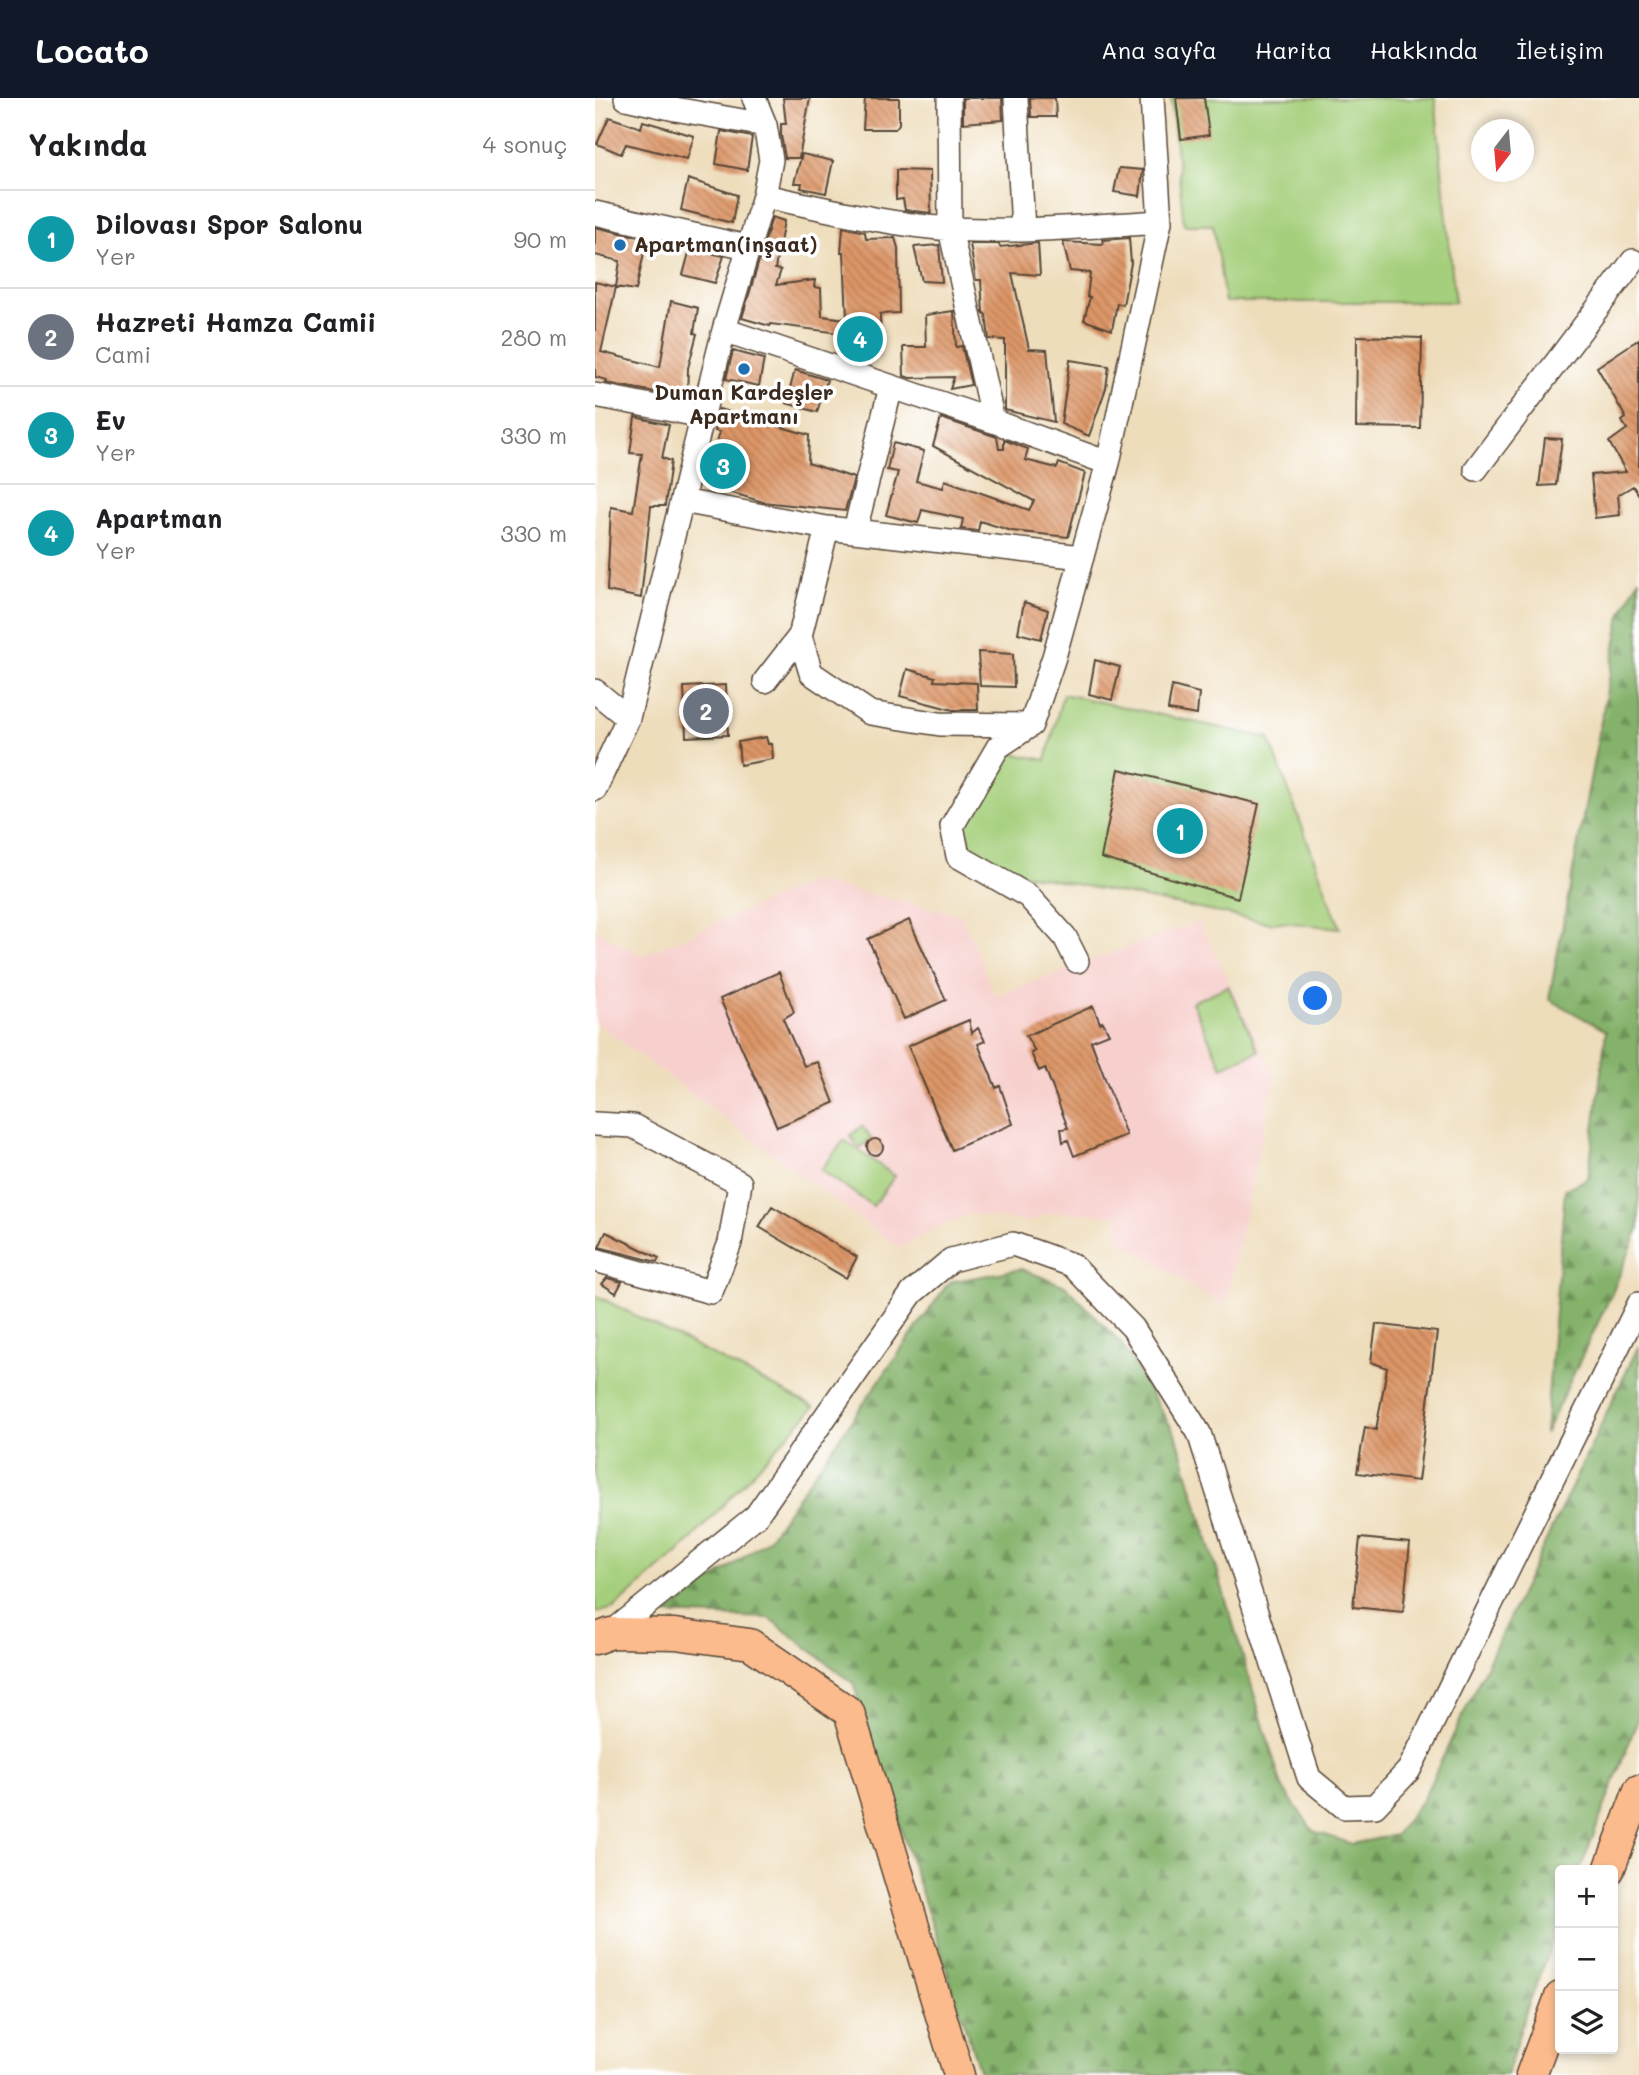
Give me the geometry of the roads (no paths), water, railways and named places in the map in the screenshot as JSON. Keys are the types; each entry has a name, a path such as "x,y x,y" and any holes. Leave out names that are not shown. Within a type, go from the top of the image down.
{"main road":[{"path":"603,1636 675,1634 750,1644 849,1712 959,2075"},
{"path":"1611,1865 1639,1790"},
{"path":"1531,2075 1555,2010"}],"street":[{"path":"626,98 675,104 765,125"},
{"path":"595,789 628,718 724,330 764,196 771,160 765,125 754,98"},
{"path":"949,98 950,229 993,421"},
{"path":"1016,98 1023,230"},
{"path":"1077,961 1065,937 1028,896 958,856 952,827 998,747 1031,725 1054,657 1108,463 1160,222 1152,98"},
{"path":"764,196 885,222 950,229 1023,230 1160,222"},
{"path":"595,213 747,247"},
{"path":"1476,469 1637,256"},
{"path":"724,330 1108,463"},
{"path":"855,530 891,387"},
{"path":"595,395 703,416"},
{"path":"682,501 827,528 1081,557"},
{"path":"765,681 800,636 827,528"},
{"path":"800,636 811,673 870,713 940,724 1031,725"},
{"path":"595,691 628,718"},
{"path":"595,1124 633,1126 740,1183 730,1243 711,1292 595,1260"},
{"path":"603,1636 756,1516 912,1293 951,1261 1013,1244 1072,1265 1133,1328 1199,1433 1309,1778 1344,1807 1375,1806 1409,1770 1639,1304"}],"place":[{"name":"Apartman(inşaat)","path":"620,245"},
{"name":"Apartman","path":"860,339"},
{"name":"Duman Kardeşler Apartmanı","path":"744,369"},
{"name":"Ev","path":"723,466"},
{"name":"Hazreti Hamza Camii","path":"706,711"},
{"name":"Dilovası Spor Salonu","path":"1180,831"}]}
